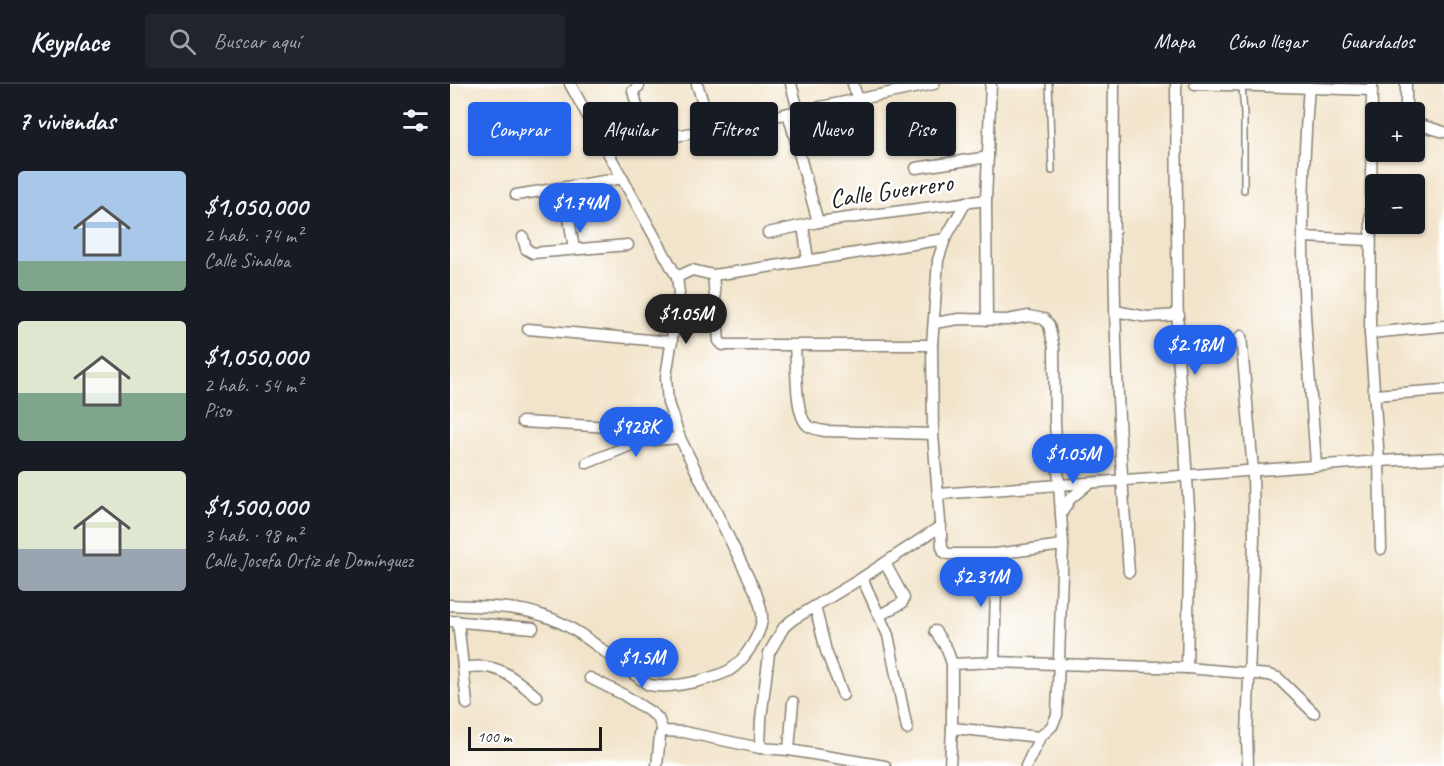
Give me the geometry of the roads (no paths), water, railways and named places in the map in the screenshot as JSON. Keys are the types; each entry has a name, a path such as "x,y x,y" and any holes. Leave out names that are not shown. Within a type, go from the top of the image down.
{"street":[{"path":"570,84 583,103"},
{"path":"697,84 703,102"},
{"path":"791,84 792,102"},
{"path":"853,84 858,100"},
{"path":"847,102 934,84"},
{"path":"987,320 986,200 991,84"},
{"path":"1114,84 1112,210 1115,311 1122,480 1130,572"},
{"path":"1176,84 1179,355 1190,521 1187,668"},
{"path":"1195,84 1371,87 1370,333 1379,461 1381,549"},
{"path":"1406,84 1406,102"},
{"path":"1309,85 1303,237 1305,315 1316,465"},
{"path":"636,102 633,91 639,86"},
{"path":"1425,126 1444,132"},
{"path":"616,156 623,178 678,277 679,293 666,377 673,421 756,593 761,609 760,748"},
{"path":"803,156 818,222"},
{"path":"916,168 988,157"},
{"path":"516,195 623,178"},
{"path":"564,188 574,249"},
{"name":"Calle Guerrero","path":"768,233 818,222 986,200"},
{"path":"966,202 945,239 939,260 932,345 933,434 942,547 948,554 995,554 1064,545"},
{"path":"802,226 808,260"},
{"path":"524,237 526,249 532,253 628,245"},
{"path":"1303,237 1370,240"},
{"path":"678,277 691,271 713,275 945,239"},
{"path":"713,275 721,345 932,345"},
{"path":"1115,311 1134,316 1179,315"},
{"path":"934,323 959,319 1037,317 1044,319 1049,325 1054,348 1055,423 1064,545 1056,721 1040,737 1026,766"},
{"path":"1370,333 1444,326"},
{"path":"528,329 672,342"},
{"path":"1241,336 1253,470 1254,538 1246,736 1248,766"},
{"path":"795,346 799,408 802,418 810,427 825,431 933,434"},
{"path":"1374,395 1444,390"},
{"path":"522,422 629,428 634,431 640,441"},
{"path":"587,463 640,441 680,438"},
{"path":"939,494 1316,465 1442,458"},
{"path":"1061,514 1070,499 1089,483"},
{"path":"450,605 507,608 542,615 569,627 649,685 661,687 715,677 730,670 759,650 792,620 862,578 941,526"},
{"path":"994,662 995,554"},
{"path":"880,615 902,603 904,598 885,563"},
{"path":"862,578 888,635 907,729"},
{"path":"815,606 826,651 843,695"},
{"path":"466,704 463,668 454,621 533,628"},
{"path":"935,630 947,649 952,664 950,766"},
{"path":"952,664 994,662 1249,672 1278,678 1314,713"},
{"path":"463,668 485,665 498,669 514,678 537,697"},
{"path":"590,678 624,695 652,713 658,718 663,730"},
{"path":"789,750 793,702"},
{"path":"952,728 1040,737"},
{"path":"663,730 684,732 760,748 789,750 844,763 885,766"},
{"path":"657,766 660,735 663,730"}],"lane":[{"path":"1049,84 1052,171"},
{"path":"1242,84 1244,190"}]}
